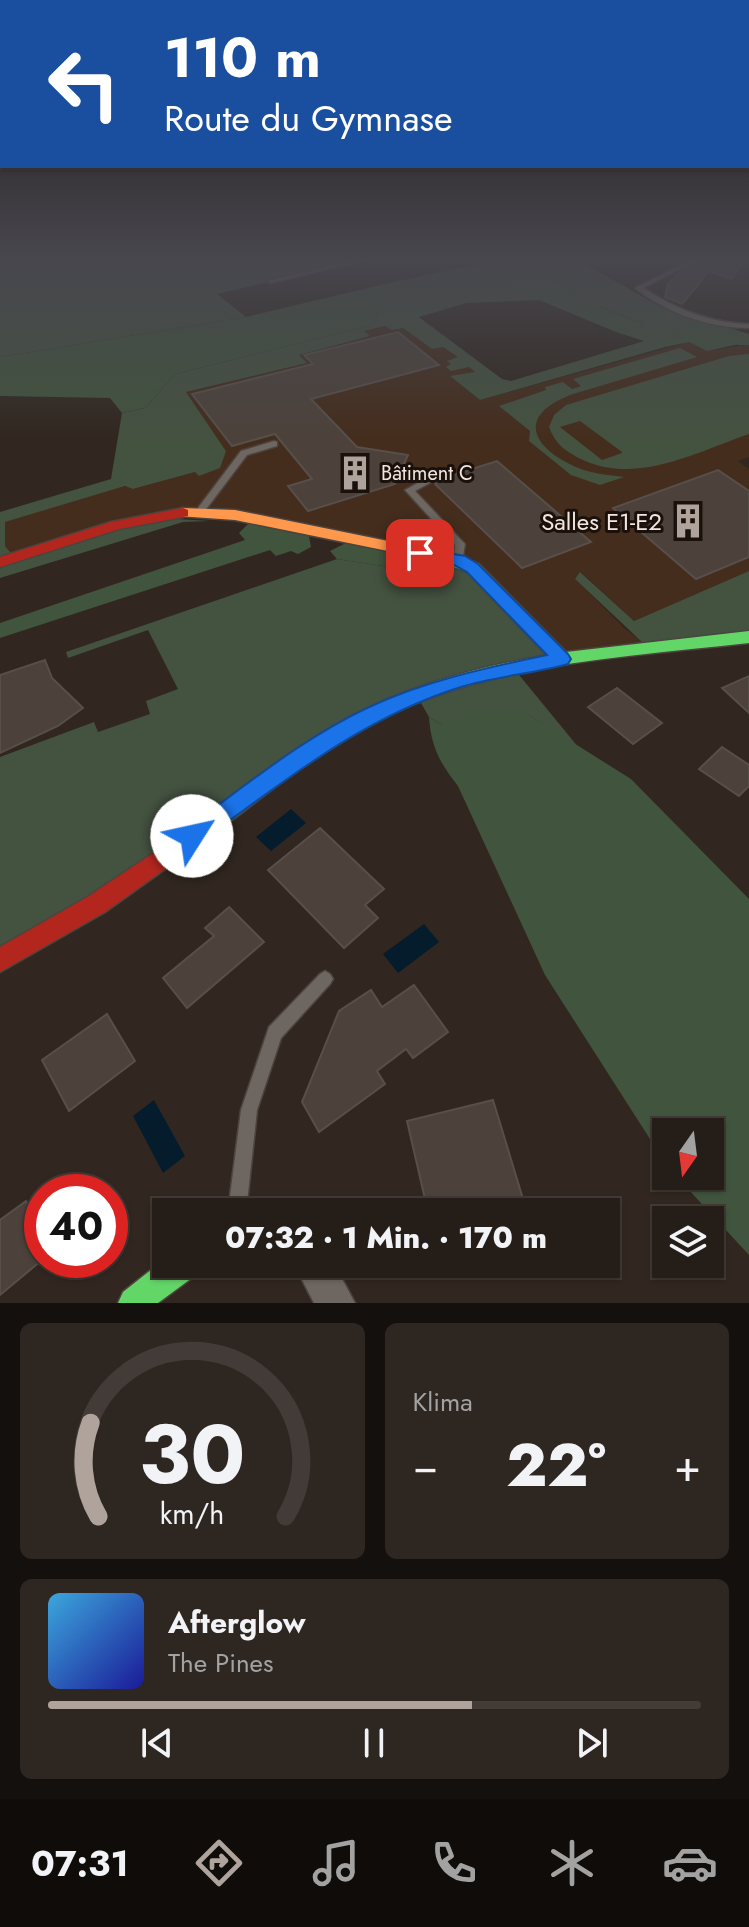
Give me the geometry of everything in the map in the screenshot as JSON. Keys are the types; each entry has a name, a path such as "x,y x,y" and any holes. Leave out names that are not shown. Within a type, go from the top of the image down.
{"street":[{"path":"0,562 145,516 201,510 459,560 473,568 562,659"},
{"path":"2,961 97,904 333,736 375,713 458,681 562,659 749,637"},
{"path":"134,1303 163,1278"},
{"path":"321,1278 336,1303"}],"lane":[{"path":"701,318 718,324 749,326"},
{"path":"201,510 244,453 274,444"},
{"path":"434,477 409,490 460,544 459,560"},
{"path":"239,1198 249,1110 275,1033 325,979"}],"shaded area":[{"path":"385,326 392,330 403,328 432,349 442,347 459,357 476,373 451,377 480,400 689,342 707,351 749,345 749,457 738,461 749,469 749,571 634,621 581,572 575,579 624,628 643,642 562,659 473,568 201,510 15,558 5,546 4,522 125,486 134,489 195,472 226,451 186,392 306,363 299,355 369,336 363,331"}],"green space":[{"path":"0,318 241,318 0,357"},
{"path":"241,318 376,318 373,325 175,374 145,408 122,413 110,398 0,396 0,357"},
{"path":"376,318 420,318 502,379 511,381 644,341 616,332 644,324 629,318 696,318 749,334 749,345 738,345 723,329 670,329 680,337 662,342 665,347 480,400 450,376 475,372 469,367 451,371 446,367 451,364 447,361 458,357 443,347 432,349 403,328 392,330 385,326 364,331 370,336 299,355 307,363 186,392 226,451 220,468 199,476 195,472 133,489 125,486 5,522 5,546 15,558 145,517 210,521 183,522 0,578 0,512 111,479 122,413 145,408 175,374 373,325"},
{"path":"582,318 628,318 646,325 616,332"},
{"path":"693,321 745,335 748,342 707,351 689,342 665,347 661,341 679,337 669,328"},
{"path":"680,348 697,357 573,394 542,412 536,433 551,452 581,469 624,477 600,485 571,475 529,441 530,431 499,406 563,382 572,389 581,386 573,379"},
{"path":"749,354 749,434 667,463 624,469 583,460 566,451 551,433 549,427 554,415 566,405 729,356","holes":["580,421 622,452 602,460 560,427"]},
{"path":"253,519 308,531 311,547 298,554 291,551 276,556 270,550 0,638 0,623 245,540 239,533"},
{"path":"352,540 420,553 421,565 409,570 337,559 330,551"},
{"path":"420,553 459,560 562,659 515,670 579,748 529,715 442,725 429,717 417,696 0,960 0,757 94,722 98,732 150,714 146,701 178,689 148,630 68,658 66,652 337,559 409,570"},
{"path":"749,571 749,637 643,643 575,579 580,572 634,621"},
{"path":"504,710 529,715 631,779 749,899 749,1255 724,1228 724,1206 704,1206 689,1190 724,1190 724,1118 652,1118 652,1142 545,975 458,786 438,754 429,717 442,725 450,718"}],"water":[{"path":"291,809 306,823 271,851 256,837"},
{"path":"424,924 439,942 398,973 383,954"},
{"path":"154,1100 185,1156 163,1173 133,1116"}],"building":[{"path":"398,332 439,365 311,399 357,447 408,455 395,484 308,511 288,486 312,479 275,434 232,446 192,394 313,364 304,355"},
{"path":"497,461 591,542 522,568 435,484 440,479"},
{"name":"Salles E1-E2","path":"718,470 749,491 749,557 696,579 613,508"},
{"path":"45,660 52,678 83,708 58,726 0,753 0,675"},
{"path":"749,676 749,713 722,688"},
{"path":"617,688 662,723 633,744 588,707"},
{"path":"722,747 749,765 749,786 739,796 699,769"},
{"path":"320,828 384,889 365,905 378,918 344,948 268,870"},
{"path":"229,907 264,942 187,1008 163,978 214,936 205,928"},
{"path":"414,985 448,1032 413,1058 406,1049 377,1071 385,1084 319,1132 302,1102 339,1011 371,990 382,1007"},
{"path":"107,1014 135,1061 69,1111 42,1060"},
{"path":"493,1100 523,1198 425,1198 407,1121"},
{"path":"24,1202 24,1275 0,1295 0,1220"}],"traffic: fast":[{"path":"447,558 473,568 562,659"},
{"path":"206,827 329,739 373,714 417,695 463,680 557,660 749,637"},
{"path":"134,1303 163,1278"}],"traffic: slow":[{"path":"183,513 235,515 447,558"}],"traffic: jam":[{"path":"0,562 116,525 183,513"},
{"path":"0,960 97,904 206,827"}],"place":[{"name":"Bâtiment C","path":"355,473"},
{"name":"Salles E1-E2","path":"688,521"}],"route":[{"path":"192,836 333,736 375,713 458,681 562,659 473,568 459,560 420,553"}]}
